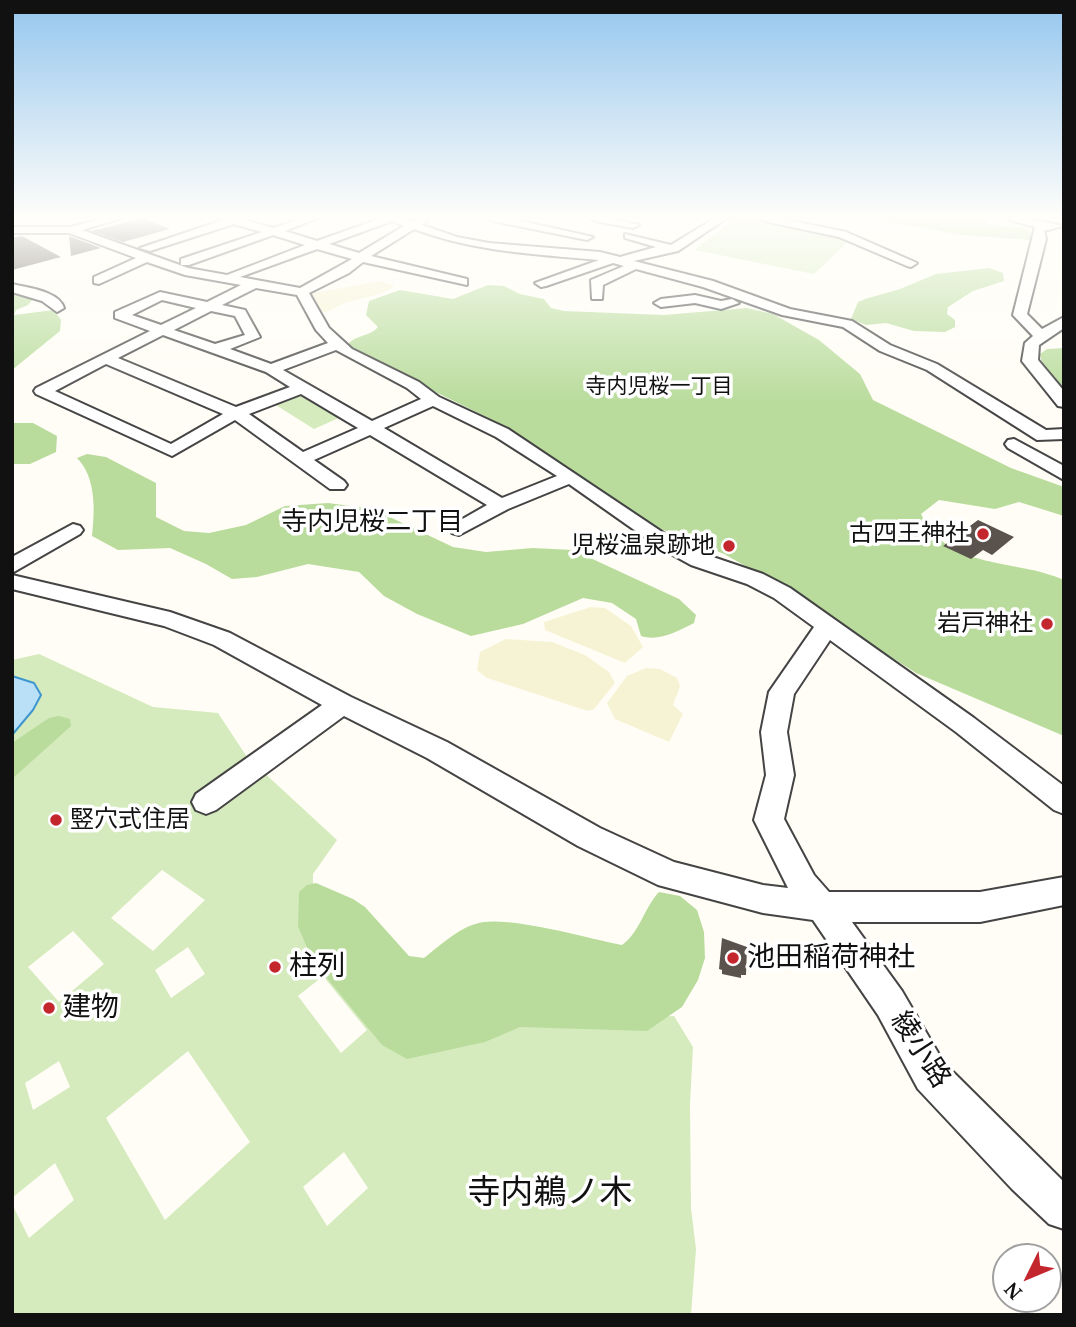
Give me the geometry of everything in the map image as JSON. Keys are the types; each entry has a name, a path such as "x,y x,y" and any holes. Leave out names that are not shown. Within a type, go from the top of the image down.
{"street":[{"path":"227,280 302,292 323,280"},
{"path":"454,280 462,282"},
{"path":"541,283 551,280"},
{"path":"597,296 596,284 605,280"},
{"path":"691,280 788,312 847,324 885,348 932,367 1043,436"},
{"path":"1029,280 1020,315 1041,336"},
{"path":"251,285 42,391 172,451 236,413 302,388"},
{"path":"12,288 47,298 57,305 57,308"},
{"path":"302,292 323,330 336,345 413,385 433,400 502,433 667,544 699,560 755,579 782,593 965,725 1064,802"},
{"path":"215,349 253,337 240,313 160,296 120,315 161,331 271,369 500,505"},
{"path":"661,303 695,299 726,305 746,299"},
{"path":"1064,321 1032,343 1030,361 1064,402"},
{"path":"271,369 336,345"},
{"path":"107,359 236,413 337,485"},
{"path":"300,460 433,400"},
{"path":"1064,434 1043,436 1014,444 1064,474"},
{"path":"459,528 500,505 571,477"},
{"path":"12,566 73,530"},
{"path":"12,582 170,620 222,639 342,704 437,750 589,837 669,875 762,899 822,908 980,907 1064,891"},
{"name":"綾小路","path":"827,625 782,692 774,732 780,775 769,820 803,885 890,1003 931,1076 1026,1175 1064,1209"},
{"path":"206,802 342,704"}],"shaded area":[{"path":"380,281 395,286 383,293 345,303 326,312 321,312 309,294"},
{"path":"591,607 605,608 631,626 643,647 625,663 545,630 544,622"},
{"path":"506,639 552,642 585,655 609,672 615,683 594,709 588,711 487,678 477,670 480,652"},
{"path":"646,668 660,669 677,678 680,686 673,705 683,714 669,742 615,719 607,703 627,676"}],"green space":[{"path":"922,280 1004,281 973,291 948,307 947,314 955,320 955,327 945,332 914,331 886,323 866,325 851,319 858,302"},
{"path":"488,285 504,286 520,294 544,299 551,308 564,311 664,315 747,308 773,314 819,340 860,374 873,400 1011,468 1064,487 1064,516 1019,502 995,509 939,500 921,514 933,532 948,545 965,554 1064,580 1064,736 916,673 781,586 724,554 651,525 509,428 358,354 348,344 378,327 366,315 369,301 400,290 453,299"},
{"path":"12,289 26,292 33,299 28,305 16,310 14,315 54,310 61,320 60,331 12,370"},
{"path":"1064,348 1064,387 1043,369 1040,354 1047,349"},
{"path":"301,391 343,416 314,429 271,402"},
{"path":"12,423 33,423 57,436 56,452 30,464 12,464"},
{"path":"87,454 106,457 156,483 156,517 184,531 209,533 246,525 285,506 328,503 373,509 453,547 486,552 533,548 573,550 679,599 696,615 694,623 661,637 641,636 636,619 612,603 583,598 523,624 471,636 417,614 384,596 359,572 308,564 257,577 232,579 170,548 118,550 92,536 93,494 88,475 77,458"},
{"path":"39,654 153,707 218,713 247,757 337,840 313,874 313,886 398,1003 591,1019 674,1016 693,1047 690,1104 691,1208 696,1249 691,1315 12,1315 12,1204 29,1238 74,1200 55,1163 12,1198 12,660","holes":["162,870 205,900 153,951 111,918","73,931 104,964 59,1002 28,967","188,947 205,974 171,998 155,970","323,976 367,1030 341,1053 298,996","188,1051 250,1142 165,1220 106,1118","59,1061 70,1087 33,1110 25,1083","344,1152 368,1188 327,1226 303,1187"]},
{"path":"59,716 70,719 71,726 12,779 12,743 49,718"},
{"path":"316,883 365,907 409,956 424,958 459,931 484,922 533,926 622,945 633,933 659,892 680,896 697,910 704,932 705,958 698,980 682,1007 647,1031 520,1027 485,1042 407,1059 382,1045 312,960 298,926 299,892 307,885"}],"water":[{"path":"12,676 34,683 41,695 33,710 12,735"}],"building":[{"name":"古四王神社","path":"978,520 1014,537 992,555 983,550 971,559 943,546"},
{"name":"池田稲荷神社","path":"722,938 747,947 746,975 741,975 741,978 722,974 719,969"}],"place":[{"name":"古四王神社","path":"983,534"},
{"name":"児桜温泉跡地","path":"729,546"},
{"name":"岩戸神社","path":"1047,624"},
{"name":"竪穴式住居","path":"56,820"},
{"name":"池田稲荷神社","path":"733,958"},
{"name":"柱列","path":"275,967"},
{"name":"建物","path":"49,1008"}],"district":[{"name":"寺内児桜一丁目","path":"659,387"},
{"name":"寺内児桜二丁目","path":"372,523"},
{"name":"寺内鵜ノ木","path":"550,1194"}]}
